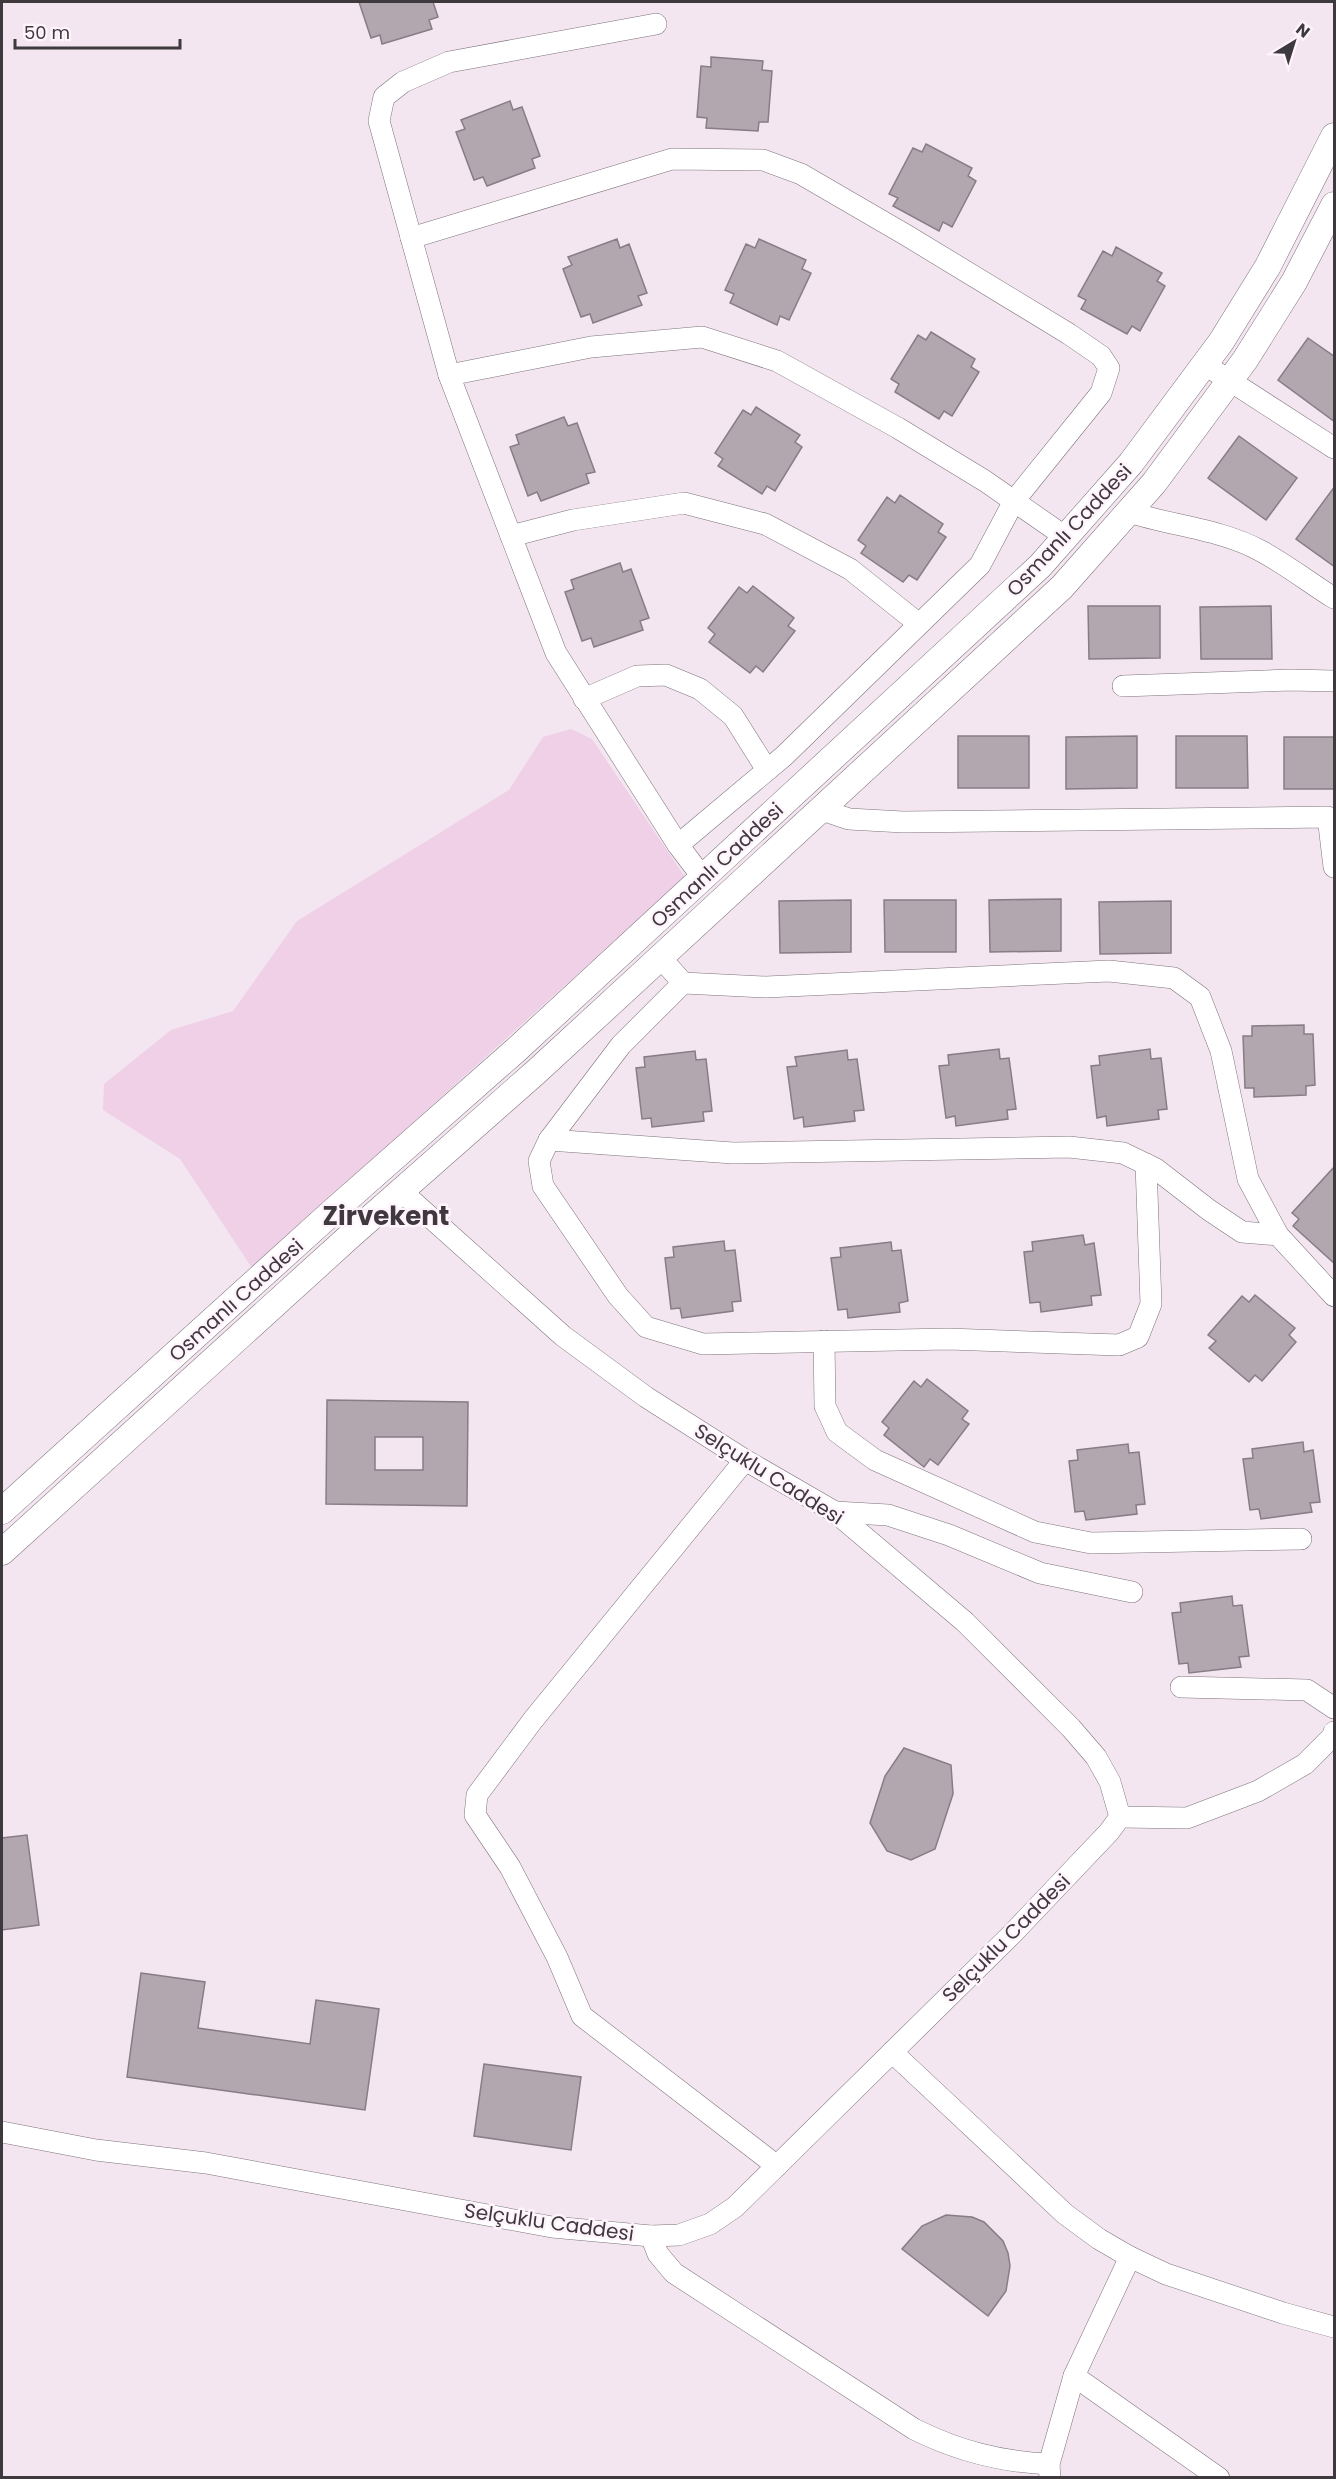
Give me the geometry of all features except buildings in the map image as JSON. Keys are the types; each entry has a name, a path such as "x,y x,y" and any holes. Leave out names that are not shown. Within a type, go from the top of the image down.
{"street":[{"path":"656,24 449,62 403,82 384,97 379,121 449,375 556,653 678,845 703,878"},
{"name":"Osmanlı Caddesi","path":"2,1511 703,878 994,611 1066,538 1131,464 1204,364 1268,266 1335,136"},
{"path":"411,238 672,159 763,160 801,174 1070,334 1101,356 1109,368 1101,393 1014,501 980,565 767,770 678,845"},
{"name":"Osmanlı Caddesi","path":"2,1552 661,958 1062,587 1154,483 1229,381 1275,314 1335,205"},
{"path":"449,375 591,347 702,337 777,362 898,428 1014,501 1066,538"},
{"path":"1204,364 1335,448"},
{"path":"511,536 573,520 684,503 765,524 850,569 920,624"},
{"path":"1129,512 1156,521 1193,528 1260,550 1335,598"},
{"path":"584,699 638,676 666,675 700,689 733,716 767,770"},
{"path":"1123,686 1290,680 1335,681"},
{"path":"822,810 849,819 903,822 1331,816 1335,867"},
{"path":"640,935 682,983 766,987 1109,971 1174,978 1200,997 1221,1051 1248,1179 1278,1235 1335,1296"},
{"path":"682,983 621,1045 549,1140 539,1161 543,1186 618,1296 645,1327 704,1344 948,1339 1119,1345 1138,1337 1151,1304 1146,1164"},
{"path":"549,1140 733,1153 1069,1147 1123,1153 1156,1169 1242,1232 1278,1235"},
{"path":"379,1171 401,1191"},
{"name":"Selçuklu Caddesi","path":"2,2132 96,2150 206,2163 552,2227 651,2236 680,2235 710,2224 735,2207 1013,1933 1109,1832 1120,1817 1110,1782 1096,1757 1071,1728 965,1622 835,1512 745,1460 646,1397 563,1336 401,1191"},
{"path":"824,1341 825,1406 837,1432 875,1460 1035,1532 1091,1543 1301,1539"},
{"path":"745,1460 533,1720 477,1795 475,1815 510,1867 557,1958 582,2016 777,2166"},
{"path":"835,1512 888,1515 949,1536 1040,1573 1132,1592"},
{"path":"1181,1687 1307,1690 1335,1708"},
{"path":"1120,1817 1187,1818 1258,1791 1305,1764 1332,1737 1335,1731"},
{"path":"892,2052 1065,2214 1099,2239 1166,2274 1335,2327"},
{"path":"651,2236 658,2254 674,2272 914,2429 968,2453 1049,2471 1074,2376 1130,2257"},
{"path":"1074,2376 1219,2478"}],"shaded area":[{"path":"571,729 592,739 685,877 252,1268 180,1159 103,1110 104,1084 171,1030 233,1011 297,921 509,790 543,737"}],"district":[{"name":"Zirvekent","path":"386,1216"}]}
